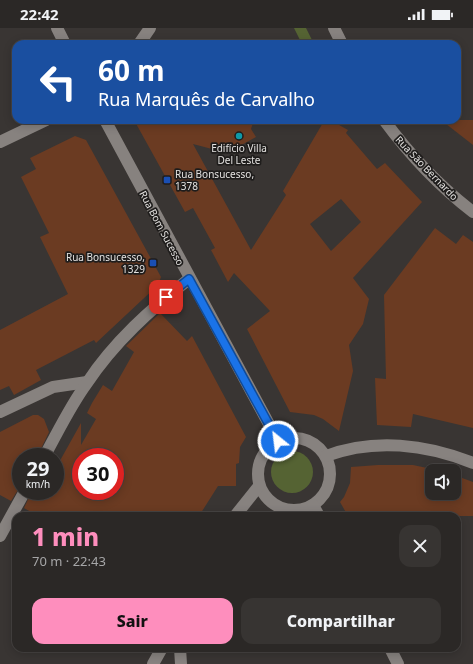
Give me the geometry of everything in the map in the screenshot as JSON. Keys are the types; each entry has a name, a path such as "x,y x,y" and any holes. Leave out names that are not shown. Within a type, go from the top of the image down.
{"street":[{"path":"57,28 63,40"},
{"path":"142,40 150,28"},
{"path":"334,28 340,40"},
{"path":"0,142 38,124"},
{"name":"Rua Bom Sucesso","path":"107,124 189,279 278,441"},
{"name":"Rua São Bernardo","path":"387,124 420,163 457,200 473,212"},
{"path":"49,448 87,382 128,333 189,279"},
{"path":"0,412 53,387 87,382"},
{"path":"289,437 304,438 316,445 326,456 330,470 329,483 322,496 313,505 298,510 284,509 271,502 259,486 257,478 258,464 265,451 278,441 289,437"},
{"path":"326,456 341,450 374,445 410,446 447,452 473,463"},
{"path":"238,512 259,486"},
{"path":"13,512 20,500"},
{"path":"313,505 317,512"},
{"path":"0,536 12,514"},
{"path":"153,664 160,652"},
{"path":"180,652 181,664"},
{"path":"392,652 398,664"}],"green space":[{"path":"294,28 306,28 312,40 300,40"},
{"path":"288,451 296,451 304,454 310,460 313,472 310,484 304,490 296,493 288,493 280,490 274,484 271,476 271,468 274,460 280,454"}],"building":[{"path":"461,120 473,120 473,145 446,124 461,124"},
{"path":"136,124 253,124 251,129 256,137 227,153 193,144 251,250 286,195 283,191 322,124 337,124 348,130 346,133 377,169 385,163 422,202 353,278 369,299 363,324 349,345 353,371 339,431 323,419 314,415 290,412 247,329 270,311 234,273 228,282 211,250 215,248 193,208 185,212","holes":["341,199 361,222 331,251 310,224"]},
{"path":"75,136 86,140 161,277 158,285 96,343 94,340 36,370 41,380 14,395 9,386 0,390 0,330 68,294 40,237 49,233 21,177 36,169 30,158"},
{"path":"435,228 456,244 463,235 473,242 473,428 413,414 411,427 377,425 375,378 386,379 384,295"},
{"path":"160,313 187,341 192,336 246,437 240,447 239,463 236,464 236,486 218,486 202,512 31,512 24,508 28,500 64,500 64,453 81,423 81,445 96,419 87,413 92,403 103,385 112,391 134,352 126,346"},
{"path":"33,415 38,415 44,419 49,432 41,448 12,448 11,501 0,495 0,432"},
{"path":"413,465 425,468 425,500 461,500 461,478 473,482 473,516 461,516 461,512 346,512 340,502 344,497 350,483 351,467"}],"place":[{"name":"Edifício Villa Del Leste","path":"239,136"},
{"name":"Rua Bonsucesso, 1378","path":"167,180"},
{"name":"Rua Bonsucesso, 1329","path":"153,263"}],"route":[{"path":"166,297 189,279 278,441"}]}
